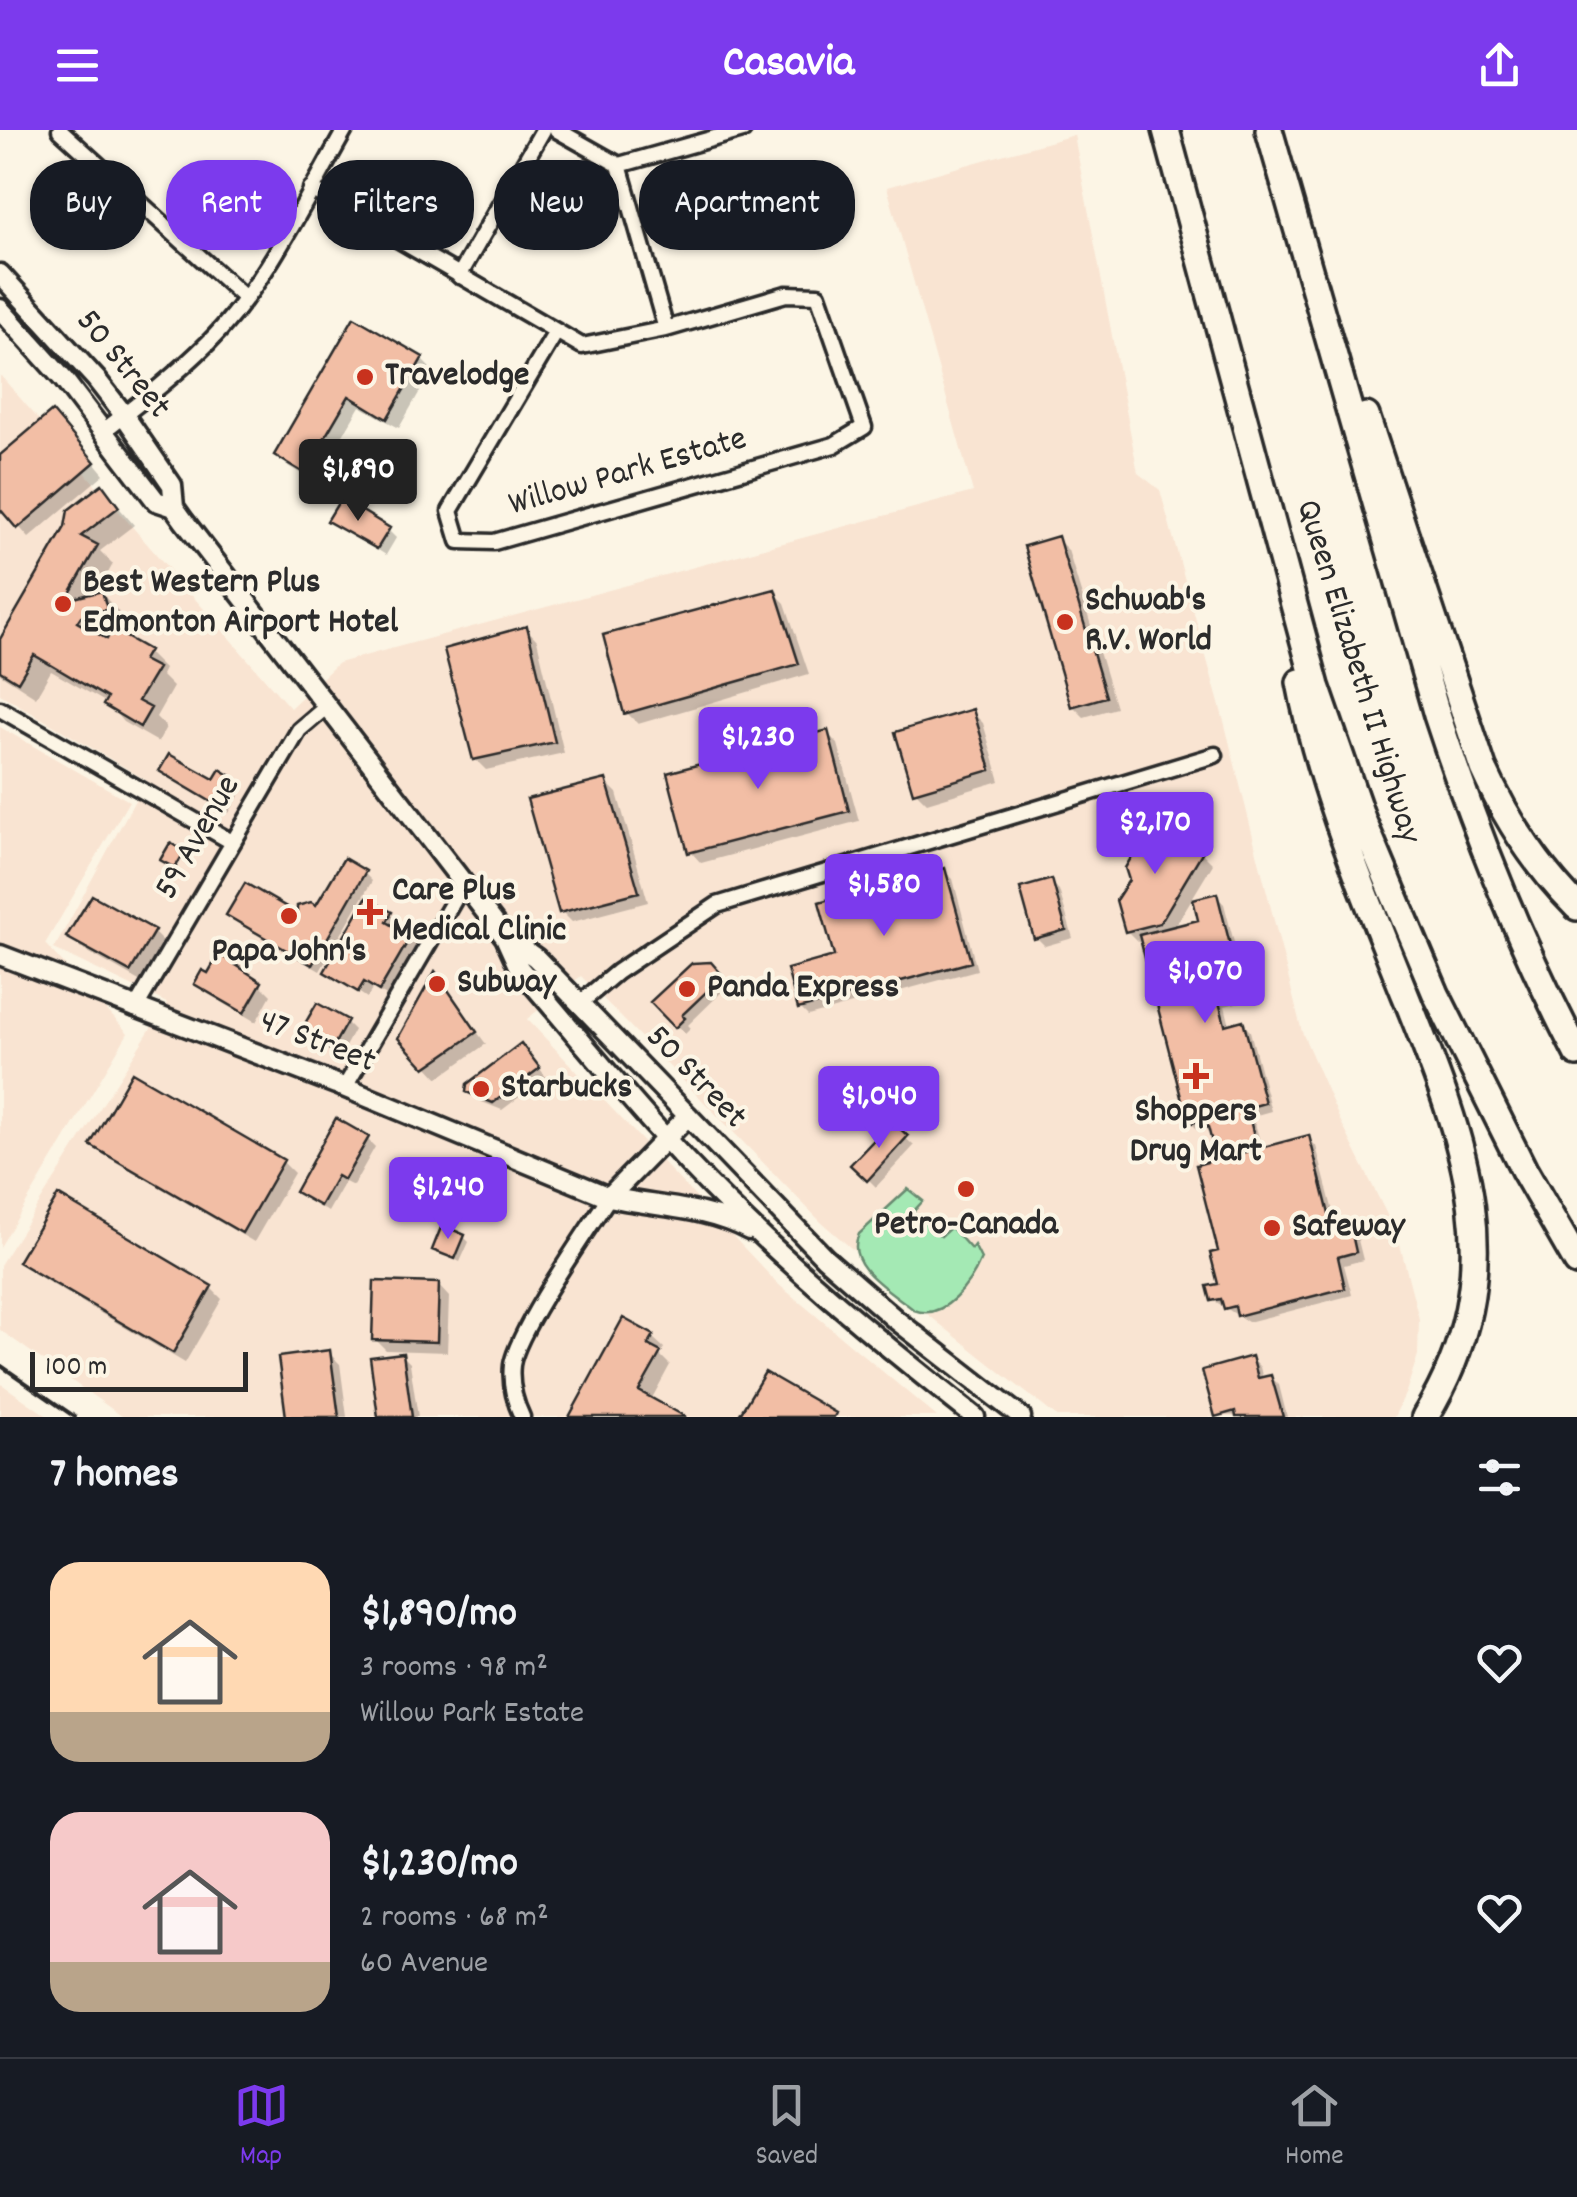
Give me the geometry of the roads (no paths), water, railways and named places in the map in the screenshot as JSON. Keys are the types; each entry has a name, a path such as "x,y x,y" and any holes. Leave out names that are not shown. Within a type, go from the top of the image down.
{"highway":[{"name":"Queen Elizabeth II Highway","path":"1166,130 1316,686 1384,874 1489,1102 1577,1262"},
{"name":"Queen Elizabeth II Highway","path":"1270,130 1436,715 1507,906 1577,1052"},
{"path":"1270,130 1483,768 1510,822 1577,907"},
{"path":"1265,496 1302,695 1328,788 1362,886 1439,1079 1469,1178 1476,1242 1470,1306 1454,1360 1425,1417"}],"main road":[{"name":"50 Street","path":"0,274 124,414 172,485 174,507 506,937 518,968 666,1137 769,1242 975,1417"},
{"name":"50 Street","path":"0,309 64,380 156,501 174,507"},
{"name":"50 Street","path":"506,937 536,958 825,1258 895,1319 1021,1417"},
{"name":"47 Street","path":"0,954 345,1088 609,1197 730,1220 769,1242"},
{"path":"609,1197 688,1116"}],"street":[{"path":"60,130 245,298"},
{"path":"102,432 209,342 245,298 345,130"},
{"path":"459,276 544,130"},
{"path":"557,130 610,160"},
{"path":"666,329 619,165 743,130"},
{"path":"312,189 556,332"},
{"name":"Willow Park Estate","path":"786,294 818,295 864,426 834,445 494,542 459,541 450,511 556,332 582,346 666,329 786,294"},
{"name":"59 Avenue","path":"135,1009 299,730 326,707"},
{"path":"0,709 232,842"},
{"path":"579,1004 617,972 717,905 1215,755"},
{"path":"345,1088 464,883"},
{"path":"522,1417 511,1387 512,1360 609,1197"}],"railway":[{"path":"0,1365 75,1417"}],"place":[{"name":"Travelodge","path":"365,377"},
{"name":"Best Western Plus Edmonton Airport Hotel","path":"63,604"},
{"name":"Schwab's R.V. World","path":"1065,622"},
{"name":"Care Plus Medical Clinic","path":"370,912"},
{"name":"Papa John's","path":"289,916"},
{"name":"Subway","path":"437,984"},
{"name":"Panda Express","path":"687,989"},
{"name":"Shoppers Drug Mart","path":"1196,1076"},
{"name":"Starbucks","path":"481,1089"},
{"name":"Petro-Canada","path":"966,1189"},
{"name":"Safeway","path":"1272,1228"}]}
